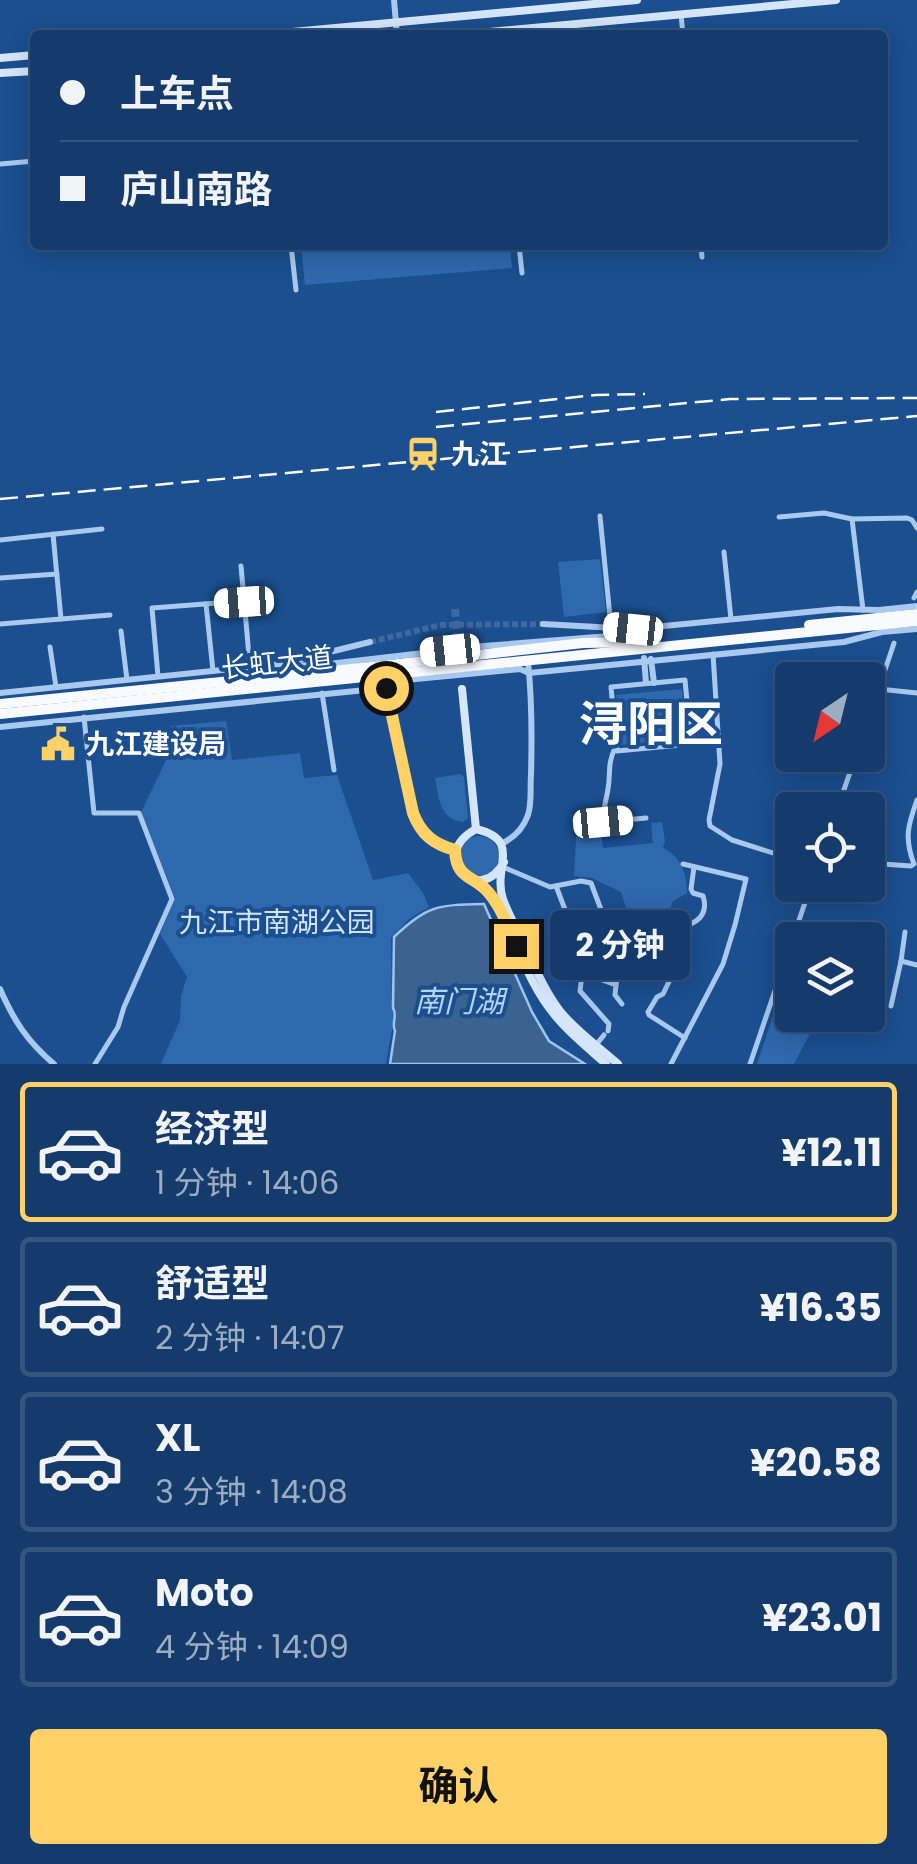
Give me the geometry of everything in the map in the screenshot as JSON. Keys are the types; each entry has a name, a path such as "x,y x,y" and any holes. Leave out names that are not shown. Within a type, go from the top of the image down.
{"highway":[{"name":"长虹大道","path":"0,715 156,698 529,668 917,610"},
{"name":"长虹大道","path":"0,704 126,686 239,680 583,643 646,650"}],"main road":[{"path":"317,30 637,0"},
{"path":"531,30 836,0"},
{"path":"0,58 30,55"},
{"path":"0,74 30,71"},
{"path":"462,688 476,829"},
{"path":"476,829 492,834 501,844 503,900 543,985 562,1013 618,1064"},
{"path":"476,829 458,842 455,862 460,871 488,892 502,912 532,980 553,1016 606,1064"},
{"path":"475,880 490,878 503,864"}],"street":[{"path":"394,0 396,30"},
{"path":"681,14 683,30"},
{"path":"0,164 30,161"},
{"path":"292,250 296,290"},
{"path":"520,250 522,273"},
{"path":"701,250 702,256"},
{"path":"779,517 824,513 852,519 907,518 917,528"},
{"path":"600,516 610,631"},
{"path":"852,519 863,610"},
{"path":"0,540 102,529"},
{"path":"53,534 61,619"},
{"path":"724,552 731,620"},
{"path":"241,566 250,667"},
{"path":"0,578 57,574"},
{"path":"158,676 152,608 244,602"},
{"path":"206,604 215,671"},
{"path":"281,664 311,666 838,609 917,610"},
{"path":"650,683 646,650 712,654 844,642 882,632 917,610"},
{"path":"0,624 110,615"},
{"path":"543,624 610,631"},
{"path":"122,631 126,686"},
{"path":"583,643 610,631"},
{"path":"0,693 126,686 158,676 281,664 370,642"},
{"path":"885,669 894,643"},
{"path":"50,647 56,687"},
{"path":"712,654 720,764 710,826 732,840 775,854"},
{"path":"501,844 513,839 520,830 530,804 529,668"},
{"path":"215,671 239,680"},
{"path":"685,680 691,744 617,751 616,746 611,687 685,680"},
{"path":"0,727 322,693 385,682 415,819 428,838 455,850"},
{"path":"885,690 917,693"},
{"path":"322,693 334,770"},
{"path":"136,712 156,698"},
{"path":"0,715 22,725"},
{"path":"84,717 94,813 139,813 172,899 118,1027 95,1064"},
{"path":"616,746 609,762 603,822 646,818"},
{"path":"885,864 914,864 907,840 917,800"},
{"path":"503,864 544,886 591,883 617,952 616,995 622,1004"},
{"path":"671,1064 723,964 746,880 683,864"},
{"path":"684,1038 648,1012 657,996 663,994 681,956 686,925 698,920 704,911 703,896 690,889 694,867"},
{"path":"556,886 584,959 580,991 609,1024 596,1045"},
{"path":"750,1064 805,902"},
{"path":"892,1006 906,932"},
{"path":"901,962 917,964"},
{"path":"583,974 616,985"},
{"path":"0,989 23,1033 54,1064"}],"green space":[{"path":"302,250 510,250 512,268 305,285"},
{"path":"600,559 606,612 564,617 558,562"},
{"path":"682,689 687,738 621,745 616,695"},
{"name":"九江市南湖公园","path":"226,721 232,760 300,753 304,778 337,775 373,880 408,873 423,893 429,907 409,919 391,938 395,1013 386,1064 161,1064 180,1020 187,977 160,934 175,898 141,812 173,746 171,726"},
{"path":"460,774 464,777 468,818 463,822 445,812 435,778"},
{"path":"599,819 603,848 653,843 651,823 662,822 663,848 682,866 687,893 673,901 668,914 680,920 666,938 648,936 639,948 621,892 592,878 574,876 577,822"},
{"path":"479,836 493,842 499,856 493,870 479,876 465,870 459,856 465,842"},
{"path":"773,1016 775,1032 811,1032 794,1064 757,1064"}],"water":[{"name":"南门湖","path":"484,904 549,1041 585,1064 390,1064 395,1031 394,937 434,909"}],"tunnel":[{"path":"455,609 459,654"},
{"path":"370,642 441,625 543,624"}],"railway":[{"path":"436,412 596,395 645,394"},
{"path":"436,427 730,399 917,398"},
{"path":"0,499 917,416"}],"place":[{"name":"九江","path":"423,454"},
{"name":"九江建设局","path":"58,744"}],"district":[{"name":"浔阳区","path":"651,724"}],"route":[{"path":"386,688 418,825 434,843 455,850 460,871 488,892 502,912 516,946"}]}
